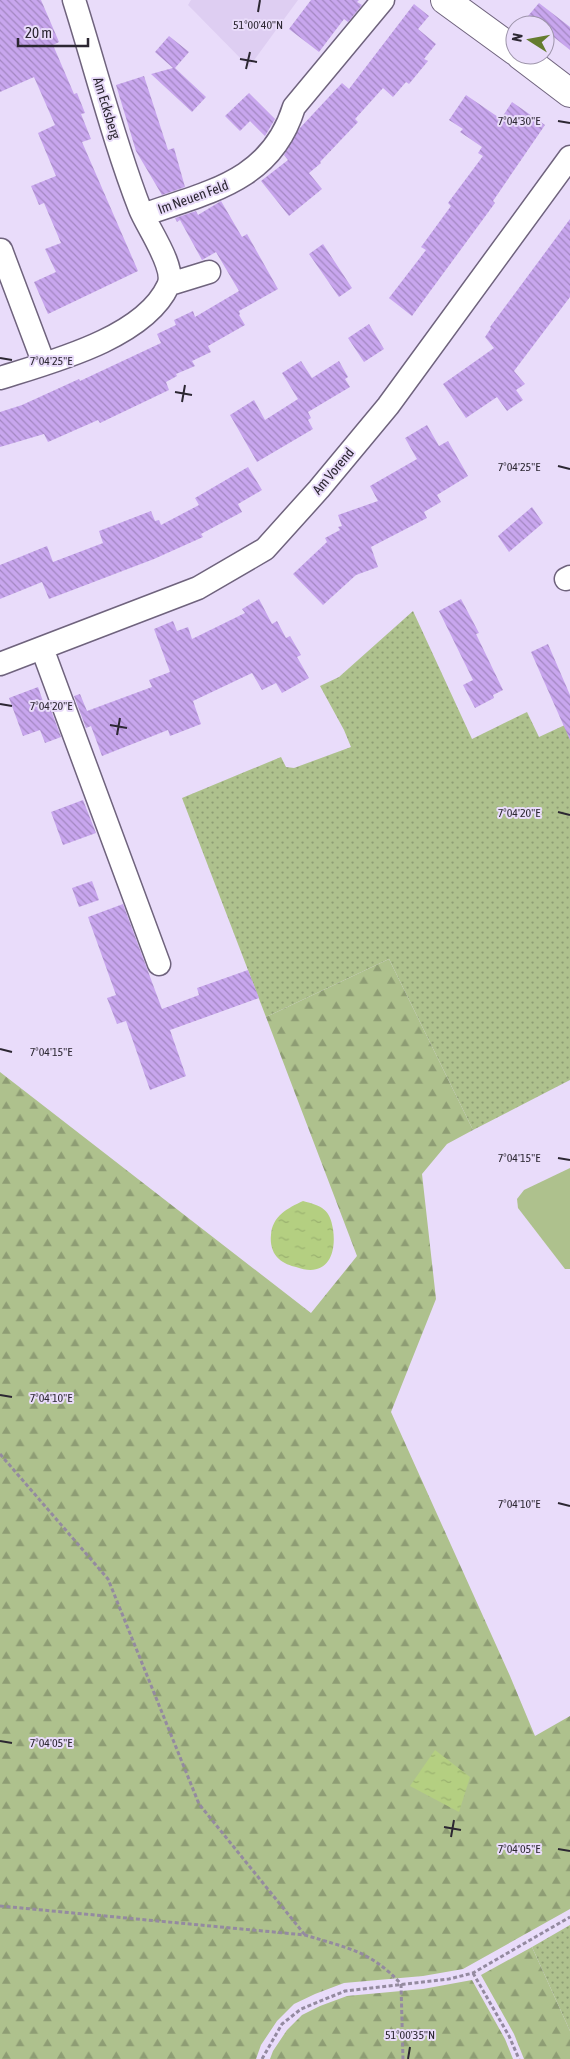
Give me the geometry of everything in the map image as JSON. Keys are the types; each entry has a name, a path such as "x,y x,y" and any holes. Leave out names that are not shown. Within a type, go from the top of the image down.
{"main road":[{"path":"445,0 505,44"},
{"path":"533,65 570,93"}],"street":[{"name":"Am Ecksberg","path":"74,0 143,215"},
{"name":"Im Neuen Feld","path":"170,284 169,267 143,215 230,184 255,168 273,149 288,126 294,107 384,0"},
{"name":"Am Vorend","path":"0,664 198,588 265,549 319,490 388,406 570,157"},
{"path":"1,250 44,364"},
{"path":"0,378 73,356 122,332 148,312 161,298 170,284 210,272"},
{"path":"42,648 159,964"}],"path":[{"path":"0,1454 108,1579 198,1804 306,1935"},
{"path":"0,1906 306,1935 350,1948 371,1957 389,1971 401,1984 403,2059"},
{"path":"262,2059 282,2024 302,2009 345,1991 449,1979 473,1973 570,1917"},
{"path":"473,1973 509,2036 519,2059"}],"shaded area":[{"path":"191,0 298,0 249,67 188,5"}],"green space":[{"path":"413,611 472,739 527,712 539,737 567,724 570,731 570,1080 473,1130 389,959 266,1017 182,798 281,757 286,767 294,768 351,747 320,686 339,677"},
{"path":"389,959 473,1130 447,1144 422,1174 436,1299 391,1412 510,1676 535,1736 570,1716 570,1909 463,1969 423,1976 344,1983 294,2004 277,2021 261,2045 256,2059 0,2059 0,1072 311,1313 357,1256 266,1017"},
{"path":"570,1168 570,1269 565,1269 518,1208 517,1199 524,1190"},
{"path":"570,1925 570,2031 532,1947"},
{"path":"532,1947 570,2031 570,2059 524,2059 514,2034 481,1975"},
{"path":"472,1980 505,2039 513,2059 270,2059 287,2030 302,2015 320,2006 347,1996 423,1989"}],"water":[{"path":"303,1201 324,1209 332,1222 334,1239 331,1256 322,1267 315,1270 306,1270 283,1262 275,1254 271,1245 274,1223 287,1210"},
{"path":"435,1750 470,1777 459,1812 410,1786"}],"building":[{"path":"0,0 41,0 59,42 53,45 74,94 77,93 85,113 81,114 91,139 82,142 138,271 48,314 34,282 56,272 45,249 61,243 44,203 39,205 31,186 56,176 38,133 55,125 34,77 0,92"},
{"path":"311,0 359,0 357,2 362,5 348,22 344,19 319,52 289,29"},
{"path":"539,3 554,15 529,15"},
{"path":"414,4 429,16 418,29 436,44 424,59 428,61 409,84 406,82 393,97 383,88 355,119 358,122 321,163 309,173 322,189 289,216 261,181 288,160 284,155 299,129 342,83 349,89"},
{"path":"555,15 570,27 570,50 555,38"},
{"path":"169,36 189,52 175,68 206,97 192,112 151,74 173,68 155,52"},
{"path":"144,76 168,150 174,148 185,187 162,195 136,151 116,85"},
{"path":"249,93 275,119 265,136 250,121 240,131 225,116"},
{"path":"466,95 501,119 512,102 545,125 493,201 495,203 412,316 389,298 426,250 421,247 451,206 448,203 483,156 478,153 482,147 460,132 463,129 449,120"},
{"path":"221,201 242,237 247,234 278,289 239,311 239,315 245,325 208,346 211,352 192,361 195,366 176,374 177,376 166,382 169,390 100,423 98,420 48,442 44,434 0,447 0,412 22,405 79,379 80,381 161,343 157,334 176,325 174,320 193,311 195,317 239,291 216,252 202,260 180,220 177,222 175,218 196,211 198,215"},
{"path":"570,219 570,297 514,371 525,384 516,390 523,400 507,411 497,397 466,418 443,384 494,348 485,337 490,327"},
{"path":"323,244 352,288 339,297 309,254"},
{"path":"369,324 384,349 364,362 348,338"},
{"path":"301,361 312,378 339,361 348,377 345,379 350,387 308,412 311,418 308,420 313,429 257,462 230,415 254,400 265,420 298,399 282,373"},
{"path":"427,425 439,446 448,441 468,476 437,495 441,502 424,512 427,518 371,547 378,567 356,575 323,605 293,574 327,542 325,538 340,530 338,527 342,526 338,515 378,501 370,486 417,459 405,438"},
{"path":"248,467 262,490 238,504 242,512 201,534 203,537 154,559 49,599 42,582 0,599 0,565 47,546 53,562 103,543 99,531 151,511 155,521 159,520 161,525 199,505 195,498"},
{"path":"532,507 543,523 509,552 498,536"},
{"path":"259,599 272,624 277,621 286,638 290,636 301,655 297,657 309,678 282,693 276,683 262,690 252,673 193,701 201,724 170,736 168,730 102,756 91,726 86,728 74,696 80,694 87,711 152,687 149,680 170,672 154,629 173,621 177,631 188,627 192,639 245,613 242,609"},
{"path":"461,599 479,633 476,634 503,690 493,695 494,698 475,708 463,685 473,680 439,611"},
{"path":"548,644 570,695 570,740 531,652"},
{"path":"38,687 45,707 49,705 61,737 45,743 40,730 23,736 9,698"},
{"path":"83,800 96,833 63,845 51,812"},
{"path":"92,881 99,900 79,907 72,888"},
{"path":"123,904 162,1009 199,995 197,988 248,970 259,998 170,1030 186,1076 150,1090 126,1021 117,1024 107,998 116,995 88,917"}]}
